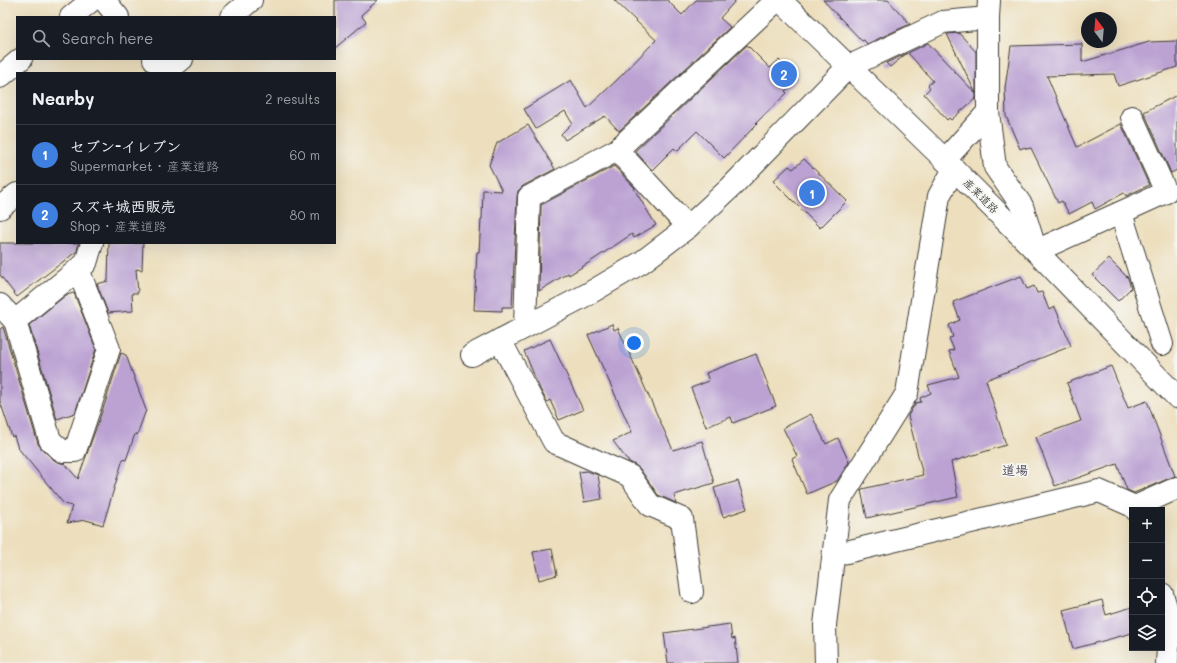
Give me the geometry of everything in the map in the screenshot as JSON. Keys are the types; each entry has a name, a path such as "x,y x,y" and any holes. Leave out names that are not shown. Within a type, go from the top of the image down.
{"street":[{"path":"73,16 92,0"},
{"path":"104,0 117,16"},
{"path":"232,16 251,0"},
{"path":"525,327 529,197 617,150 777,0"},
{"name":"産業道路","path":"780,0 950,165 1177,396"},
{"path":"472,355 588,294 642,262 688,227 732,187 848,67 943,22 988,9 988,112 995,167 1022,206 1036,251 1166,192 1132,117"},
{"path":"0,77 20,60"},
{"path":"155,60 164,72"},
{"path":"166,72 181,60"},
{"path":"826,663 825,625 840,500 907,393 939,196 950,165 988,112"},
{"path":"617,150 688,227"},
{"path":"0,208 16,195"},
{"path":"1121,213 1170,341 1138,356"},
{"path":"15,321 86,263 92,244"},
{"path":"0,305 15,321 50,440 62,451 75,451 109,349 78,269"},
{"path":"500,340 554,442 630,476 650,505 682,519 692,592"},
{"path":"1139,507 1177,488"},
{"path":"834,555 1099,491 1131,507"},
{"path":"1165,604 1170,620 1167,663"}],"building":[{"path":"335,0 378,0 361,15 366,22 336,47"},
{"path":"614,0 667,0 682,15 696,0 736,0 720,18 730,27 619,131 605,116 565,140 561,134 572,123 565,111 536,129 524,109 571,80 587,108 656,40"},
{"path":"823,0 888,0 910,24 867,44 864,40 862,41"},
{"path":"959,33 976,52 976,94 947,34"},
{"path":"1177,41 1177,67 1118,86 1114,74 1047,76 1077,147 1121,124 1149,185 1126,196 1124,193 1095,209 1092,202 1069,214 1062,201 1058,203 1031,148 1026,149 1025,147 1020,149 1006,116 1005,88 1011,46 1081,44 1082,62 1149,42"},
{"path":"928,43 976,94 976,98 951,120 949,118 947,120 924,94 930,88 928,85 933,81 908,53"},
{"path":"747,45 770,68 779,60 798,79 785,91 787,93 756,123 757,124 724,158 697,131 677,151 674,148 652,170 635,151"},
{"path":"907,53 890,67 886,63"},
{"path":"1177,95 1177,170 1171,173 1144,112"},
{"path":"528,125 555,169 523,186 518,191 512,307 502,307 502,311 474,310 477,252 479,252 483,190 502,191 489,165 497,143"},
{"path":"804,159 847,201 820,228 773,181 789,166 793,169"},
{"path":"614,166 635,188 634,189 656,225 634,238 632,234 569,275 568,273 539,291 541,205"},
{"path":"0,243 79,244 77,251 17,297 0,275"},
{"path":"109,244 143,244 142,270 136,269 138,293 132,293 133,311 108,313 97,284 108,281"},
{"path":"1109,259 1128,278 1131,288 1118,301 1092,275"},
{"path":"1021,276 1027,289 1034,286 1037,293 1042,292 1049,310 1055,307 1071,346 986,380 1006,445 951,462 958,497 867,518 862,489 923,475 908,416 915,403 921,402 920,398 931,393 928,385 959,377 949,351 954,350 949,338 953,337 949,325 960,320 953,302"},
{"path":"74,293 96,349 75,413 57,419 29,325 66,295"},
{"path":"612,324 614,330 618,328 673,450 702,441 714,483 674,495 676,503 658,495 640,469 628,461 613,441 632,432 588,335"},
{"path":"3,327 38,444 54,460 65,464 78,479 121,353 126,355 146,410 137,435 135,434 126,460 123,459 103,525 86,520 67,523 72,506 64,504 18,448 14,436 12,437 0,401 0,329"},
{"path":"550,339 583,410 559,420 550,400 547,402 540,389 524,351"},
{"path":"756,354 776,406 733,423 731,417 706,427 691,388 709,381 706,373"},
{"path":"1111,366 1128,408 1147,401 1175,476 1134,493 1127,490 1117,464 1055,486 1036,437 1081,421 1067,383"},
{"path":"811,414 826,444 838,438 849,462 837,481 807,494 792,459 797,456 783,428"},
{"path":"587,471 598,475 602,499 584,502 579,472"},
{"path":"738,481 747,509 723,517 714,488"},
{"path":"552,549 557,575 539,580 533,552"},
{"path":"1102,600 1106,615 1129,608 1129,634 1073,649 1063,610"},
{"path":"730,624 732,639 735,638 738,663 668,663 664,633"}],"place":[{"name":"スズキ城西販売","path":"784,74"},
{"name":"セブン-イレブン","path":"812,193"}],"district":[{"name":"道場","path":"1015,470"}]}
